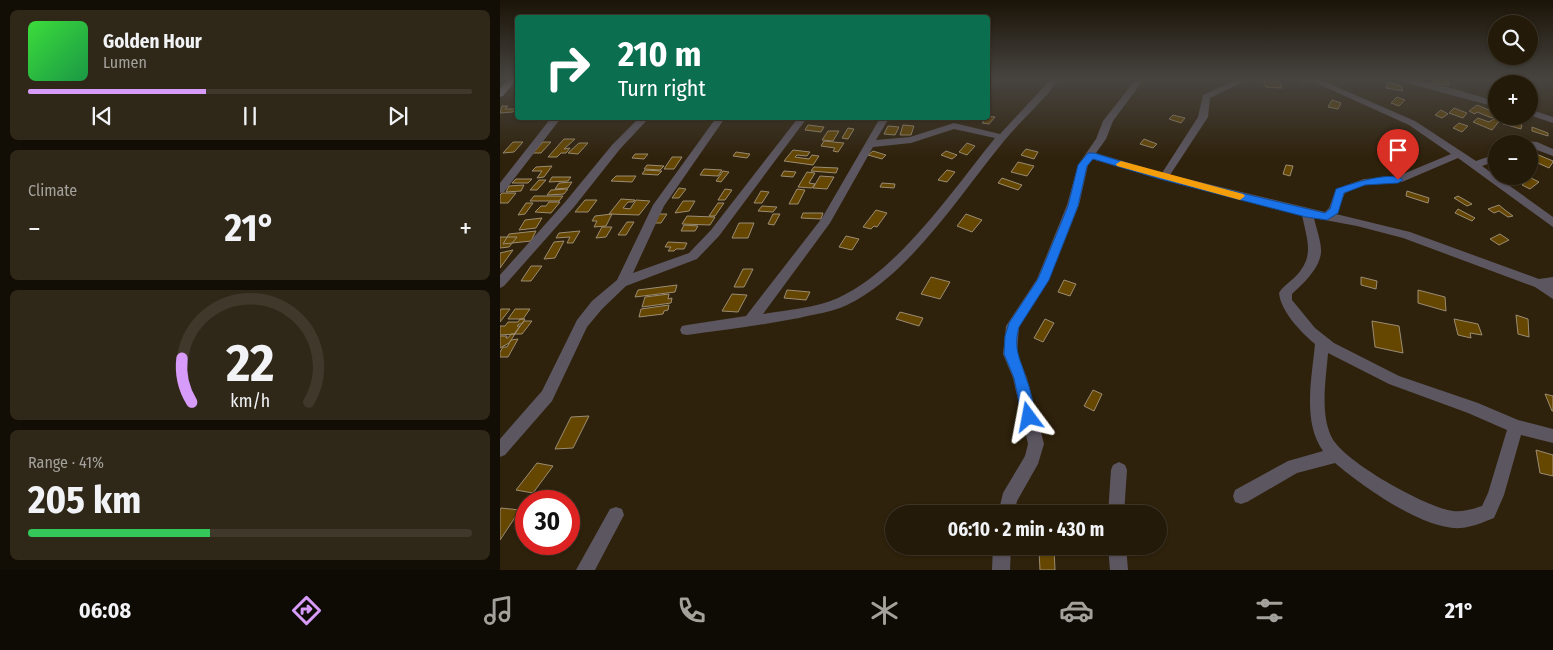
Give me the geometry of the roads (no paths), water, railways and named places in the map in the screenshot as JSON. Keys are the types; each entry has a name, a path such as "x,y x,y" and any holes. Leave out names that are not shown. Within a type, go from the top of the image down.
{"street":[{"path":"687,330 749,322 822,308 844,300 872,284 924,231 1002,137 1031,106"},
{"path":"1008,505 1032,459 1036,444 1020,378 1010,354 1013,326 1043,280 1073,206 1083,165 1101,139 1108,121 1120,106"},
{"path":"1164,177 1203,117 1205,106"},
{"path":"1373,106 1412,123 1459,154 1553,223"},
{"path":"1538,115 1553,120"},
{"path":"500,190 554,120"},
{"path":"500,283 570,204 616,147 642,120"},
{"path":"622,283 659,205 719,120"},
{"path":"500,450 547,396 582,324 597,305 622,283 693,256 715,233 800,120"},
{"path":"749,322 826,220 883,120"},
{"path":"869,144 911,140 954,126 1002,137"},
{"path":"1538,146 1553,153"},
{"path":"1327,217 1334,210 1340,191 1364,182 1398,180 1459,154"},
{"path":"1091,155 1164,177 1306,213 1357,222 1406,235 1539,284 1553,294"},
{"path":"1474,166 1488,160"},
{"path":"1306,213 1315,252 1314,257 1301,278 1287,291 1285,296 1286,302 1310,332 1322,342 1394,380 1472,408 1516,427 1553,436"},
{"path":"1539,284 1553,282"},
{"path":"1322,342 1319,393 1320,424 1326,443 1338,455 1402,501 1432,514 1458,520 1488,512 1496,495 1516,427"},
{"path":"1241,496 1294,466 1338,455"},
{"path":"1117,505 1119,470"},
{"path":"585,570 616,515"},
{"path":"1001,570 1002,555"},
{"path":"1118,555 1119,570"}]}
